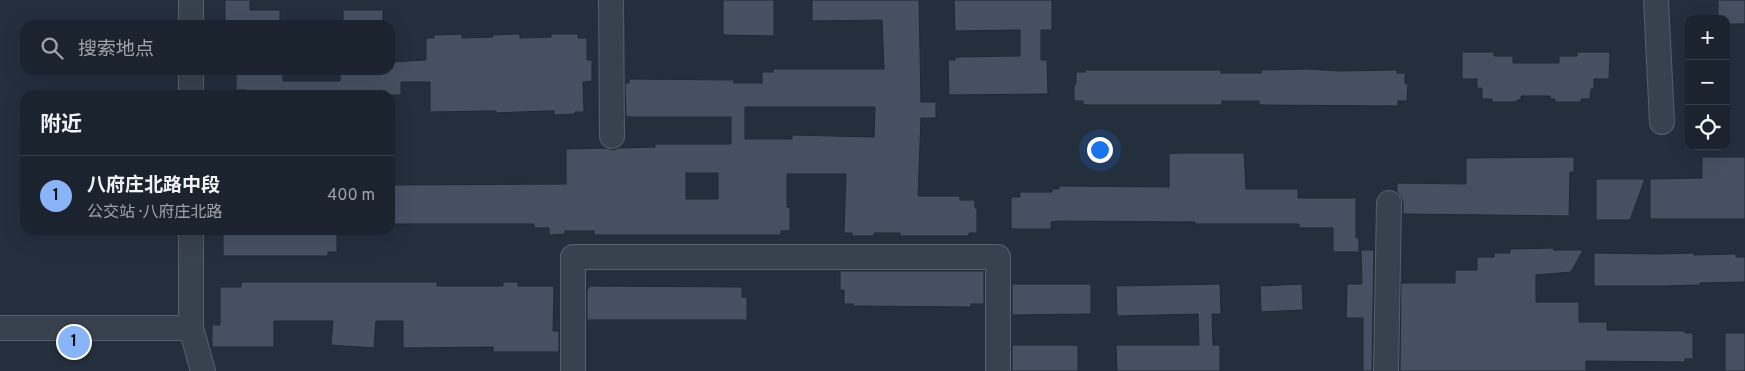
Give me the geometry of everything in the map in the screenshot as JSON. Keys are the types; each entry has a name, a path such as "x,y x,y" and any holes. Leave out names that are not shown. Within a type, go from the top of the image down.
{"street":[{"path":"191,0 191,20"},
{"path":"612,0 612,136"},
{"path":"1656,0 1662,122"},
{"path":"191,75 191,90"},
{"path":"1386,371 1389,203"},
{"path":"191,235 190,328 203,371"},
{"path":"573,371 573,257 998,257 998,371"},
{"path":"0,328 190,328"}],"building":[{"path":"225,0 250,0 250,10 280,10 280,20 225,20"},
{"path":"723,0 774,0 774,36 723,35"},
{"path":"812,0 919,0 921,102 936,102 936,118 921,118 918,196 960,196 960,200 975,200 975,208 977,208 977,233 969,233 969,236 900,236 900,233 874,233 874,236 852,236 852,233 844,233 846,174 787,174 787,207 790,207 790,231 781,231 781,235 594,235 594,231 565,231 565,234 549,235 549,228 534,228 534,224 395,224 395,185 566,184 566,149 606,148 613,150 619,148 655,147 655,144 731,144 731,117 626,117 625,83 629,83 629,79 734,80 734,83 762,83 762,72 773,72 773,69 884,69 882,20 812,21","holes":["745,107 875,107 874,137 792,135 792,139 745,139","686,173 718,173 718,199 686,199"]},
{"path":"954,0 1052,0 1052,30 1041,30 1041,60 1047,60 1048,94 949,95 948,60 955,60 955,57 1020,56 1020,30 955,31"},
{"path":"1718,0 1745,0 1745,24 1730,24 1730,15 1718,15"},
{"path":"343,10 383,10 383,20 343,20"},
{"path":"462,34 462,38 520,34 520,38 551,37 551,34 578,34 578,38 587,38 587,60 592,60 592,81 583,82 584,112 554,115 554,111 496,113 496,111 430,112 430,82 401,82 401,95 395,95 395,90 236,90 236,75 283,75 283,81 340,81 340,75 395,75 395,62 426,60 426,38 434,38 434,35"},
{"path":"1462,52 1494,52 1494,56 1513,56 1513,63 1559,63 1559,56 1577,56 1577,52 1610,52 1609,79 1594,79 1594,89 1591,89 1590,99 1581,99 1581,102 1555,102 1555,99 1550,99 1550,96 1521,96 1521,100 1516,102 1492,102 1492,99 1482,99 1482,88 1477,88 1477,79 1462,79"},
{"path":"1307,69 1340,71 1397,70 1397,73 1405,73 1405,84 1408,84 1407,101 1398,101 1398,106 1259,105 1259,101 1222,101 1222,105 1083,105 1083,101 1074,101 1076,72 1085,72 1085,70 1221,70 1221,73 1261,73 1261,70"},
{"path":"1244,153 1246,189 1298,189 1298,198 1356,198 1356,238 1359,238 1359,252 1333,252 1333,228 1299,228 1299,224 1061,221 1051,222 1051,229 1011,229 1011,197 1020,197 1020,192 1052,192 1052,189 1059,189 1059,186 1169,187 1169,154"},
{"path":"1574,157 1574,172 1570,172 1569,216 1403,214 1403,203 1397,192 1397,183 1466,184 1466,158"},
{"path":"1702,157 1745,157 1745,219 1650,219 1650,179 1702,178"},
{"path":"1596,179 1645,179 1630,220 1596,220"},
{"path":"223,235 337,235 337,252 328,252 328,256 223,256"},
{"path":"1553,248 1554,250 1583,250 1571,272 1536,275 1536,302 1579,302 1579,322 1607,322 1607,330 1685,331 1685,333 1693,333 1693,359 1685,359 1685,362 1586,361 1586,371 1400,371 1401,283 1455,283 1455,270 1477,270 1477,257 1494,257 1494,253 1510,253 1510,249"},
{"path":"1361,250 1374,250 1372,371 1363,371 1363,318 1346,318 1347,284 1362,284"},
{"path":"1594,253 1736,254 1736,257 1745,257 1745,282 1663,286 1594,286"},
{"path":"840,271 984,271 984,304 971,304 971,307 853,306 853,304 844,304 844,290 840,290"},
{"path":"241,282 437,282 437,286 503,286 503,282 518,282 518,286 554,286 553,331 559,331 559,352 493,352 493,347 403,348 403,321 376,321 374,348 331,345 333,321 274,321 274,347 212,347 212,325 220,325 220,287 241,287"},
{"path":"1012,284 1091,284 1091,314 1012,315"},
{"path":"1220,284 1221,314 1212,314 1213,345 1220,345 1220,371 1117,371 1116,345 1199,345 1198,314 1117,316 1116,286"},
{"path":"1302,284 1303,310 1261,312 1260,286"},
{"path":"589,286 742,287 742,297 747,297 747,320 587,320 587,289"},
{"path":"1725,333 1745,333 1745,371 1725,371"},
{"path":"1012,345 1078,345 1078,371 1012,371"}],"place":[{"name":"八府庄北路中段","path":"74,342"}]}
